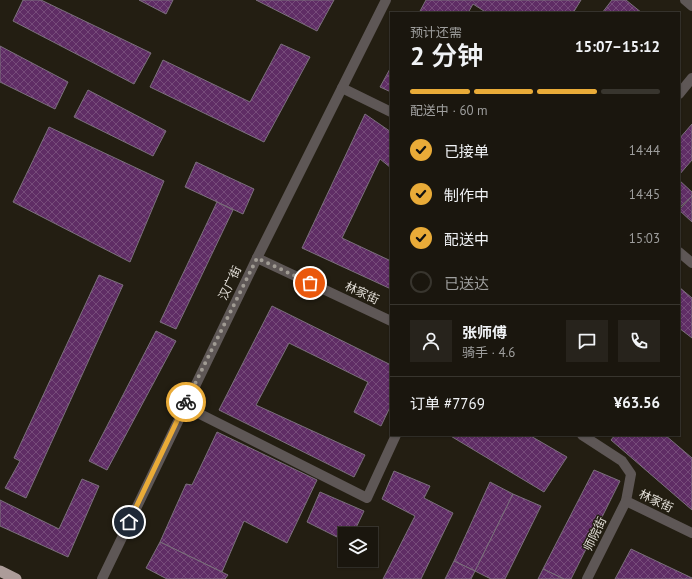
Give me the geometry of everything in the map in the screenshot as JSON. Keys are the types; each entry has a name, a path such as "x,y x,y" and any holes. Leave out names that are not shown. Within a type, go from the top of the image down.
{"highway":[{"path":"0,571 16,579"},
{"path":"0,575 13,579"}],"street":[{"name":"汉广街","path":"102,579 184,406 386,0"},
{"path":"685,0 692,6"},
{"path":"680,93 692,78"},
{"path":"342,88 390,112"},
{"path":"680,253 692,263"},
{"name":"林家街","path":"257,258 390,321"},
{"path":"184,406 367,498 396,436"},
{"name":"林家街","path":"583,436 622,462 630,474 626,501 692,533"},
{"name":"师院街","path":"587,579 626,501"}],"building":[{"path":"23,0 41,0 151,53 134,84 13,21"},
{"path":"139,0 173,0 166,14"},
{"path":"256,0 334,0 317,31"},
{"path":"426,0 581,0 574,12 485,12 473,4 469,12 420,12"},
{"path":"612,0 626,0 641,12 603,12"},
{"path":"281,44 310,57 264,142 150,87 163,60 250,102"},
{"path":"0,46 68,82 55,109 0,82"},
{"path":"390,69 390,92 380,87"},
{"path":"88,90 166,131 153,156 74,117"},
{"path":"365,114 390,131 390,167 380,159 342,238 390,261 390,289 302,248"},
{"path":"692,124 692,160 680,174 680,138"},
{"path":"49,127 164,181 130,262 13,202"},
{"path":"196,162 254,189 243,214 185,187"},
{"path":"680,181 692,192 692,196 680,207"},
{"path":"692,196 692,222 680,211 680,209"},
{"path":"217,202 233,210 176,329 160,322"},
{"path":"99,275 123,285 26,498 5,488 20,461 14,458"},
{"path":"680,288 692,298 692,338 680,329"},
{"path":"272,306 390,365 390,407 381,426 354,412 368,382 289,343 256,405 365,455 354,477 219,410"},
{"path":"156,331 176,341 107,470 89,461"},
{"path":"217,432 317,480 287,543 244,521 222,572 160,542 186,484 192,485"},
{"path":"451,436 531,436 567,457 544,492"},
{"path":"614,436 666,436 692,458 692,510 611,440"},
{"path":"594,470 620,481 571,579 564,579 543,569"},
{"path":"394,471 430,486 424,498 453,513 421,579 383,579 415,516 382,499"},
{"path":"82,479 99,486 68,557 0,526 0,500 59,529"},
{"path":"490,482 513,494 475,571 454,561"},
{"path":"320,492 364,511 356,527 338,527 338,538 307,522"},
{"path":"513,494 541,506 505,579 491,579 475,571"},
{"path":"160,542 228,575 225,579 167,579 146,568"},
{"path":"631,549 692,578 692,579 615,579"},
{"path":"454,561 475,571 471,579 445,579"},
{"path":"543,569 564,579 538,579"}],"way so far":[{"path":"186,402 257,258 310,283"}],"route":[{"path":"129,522 186,402"}]}
